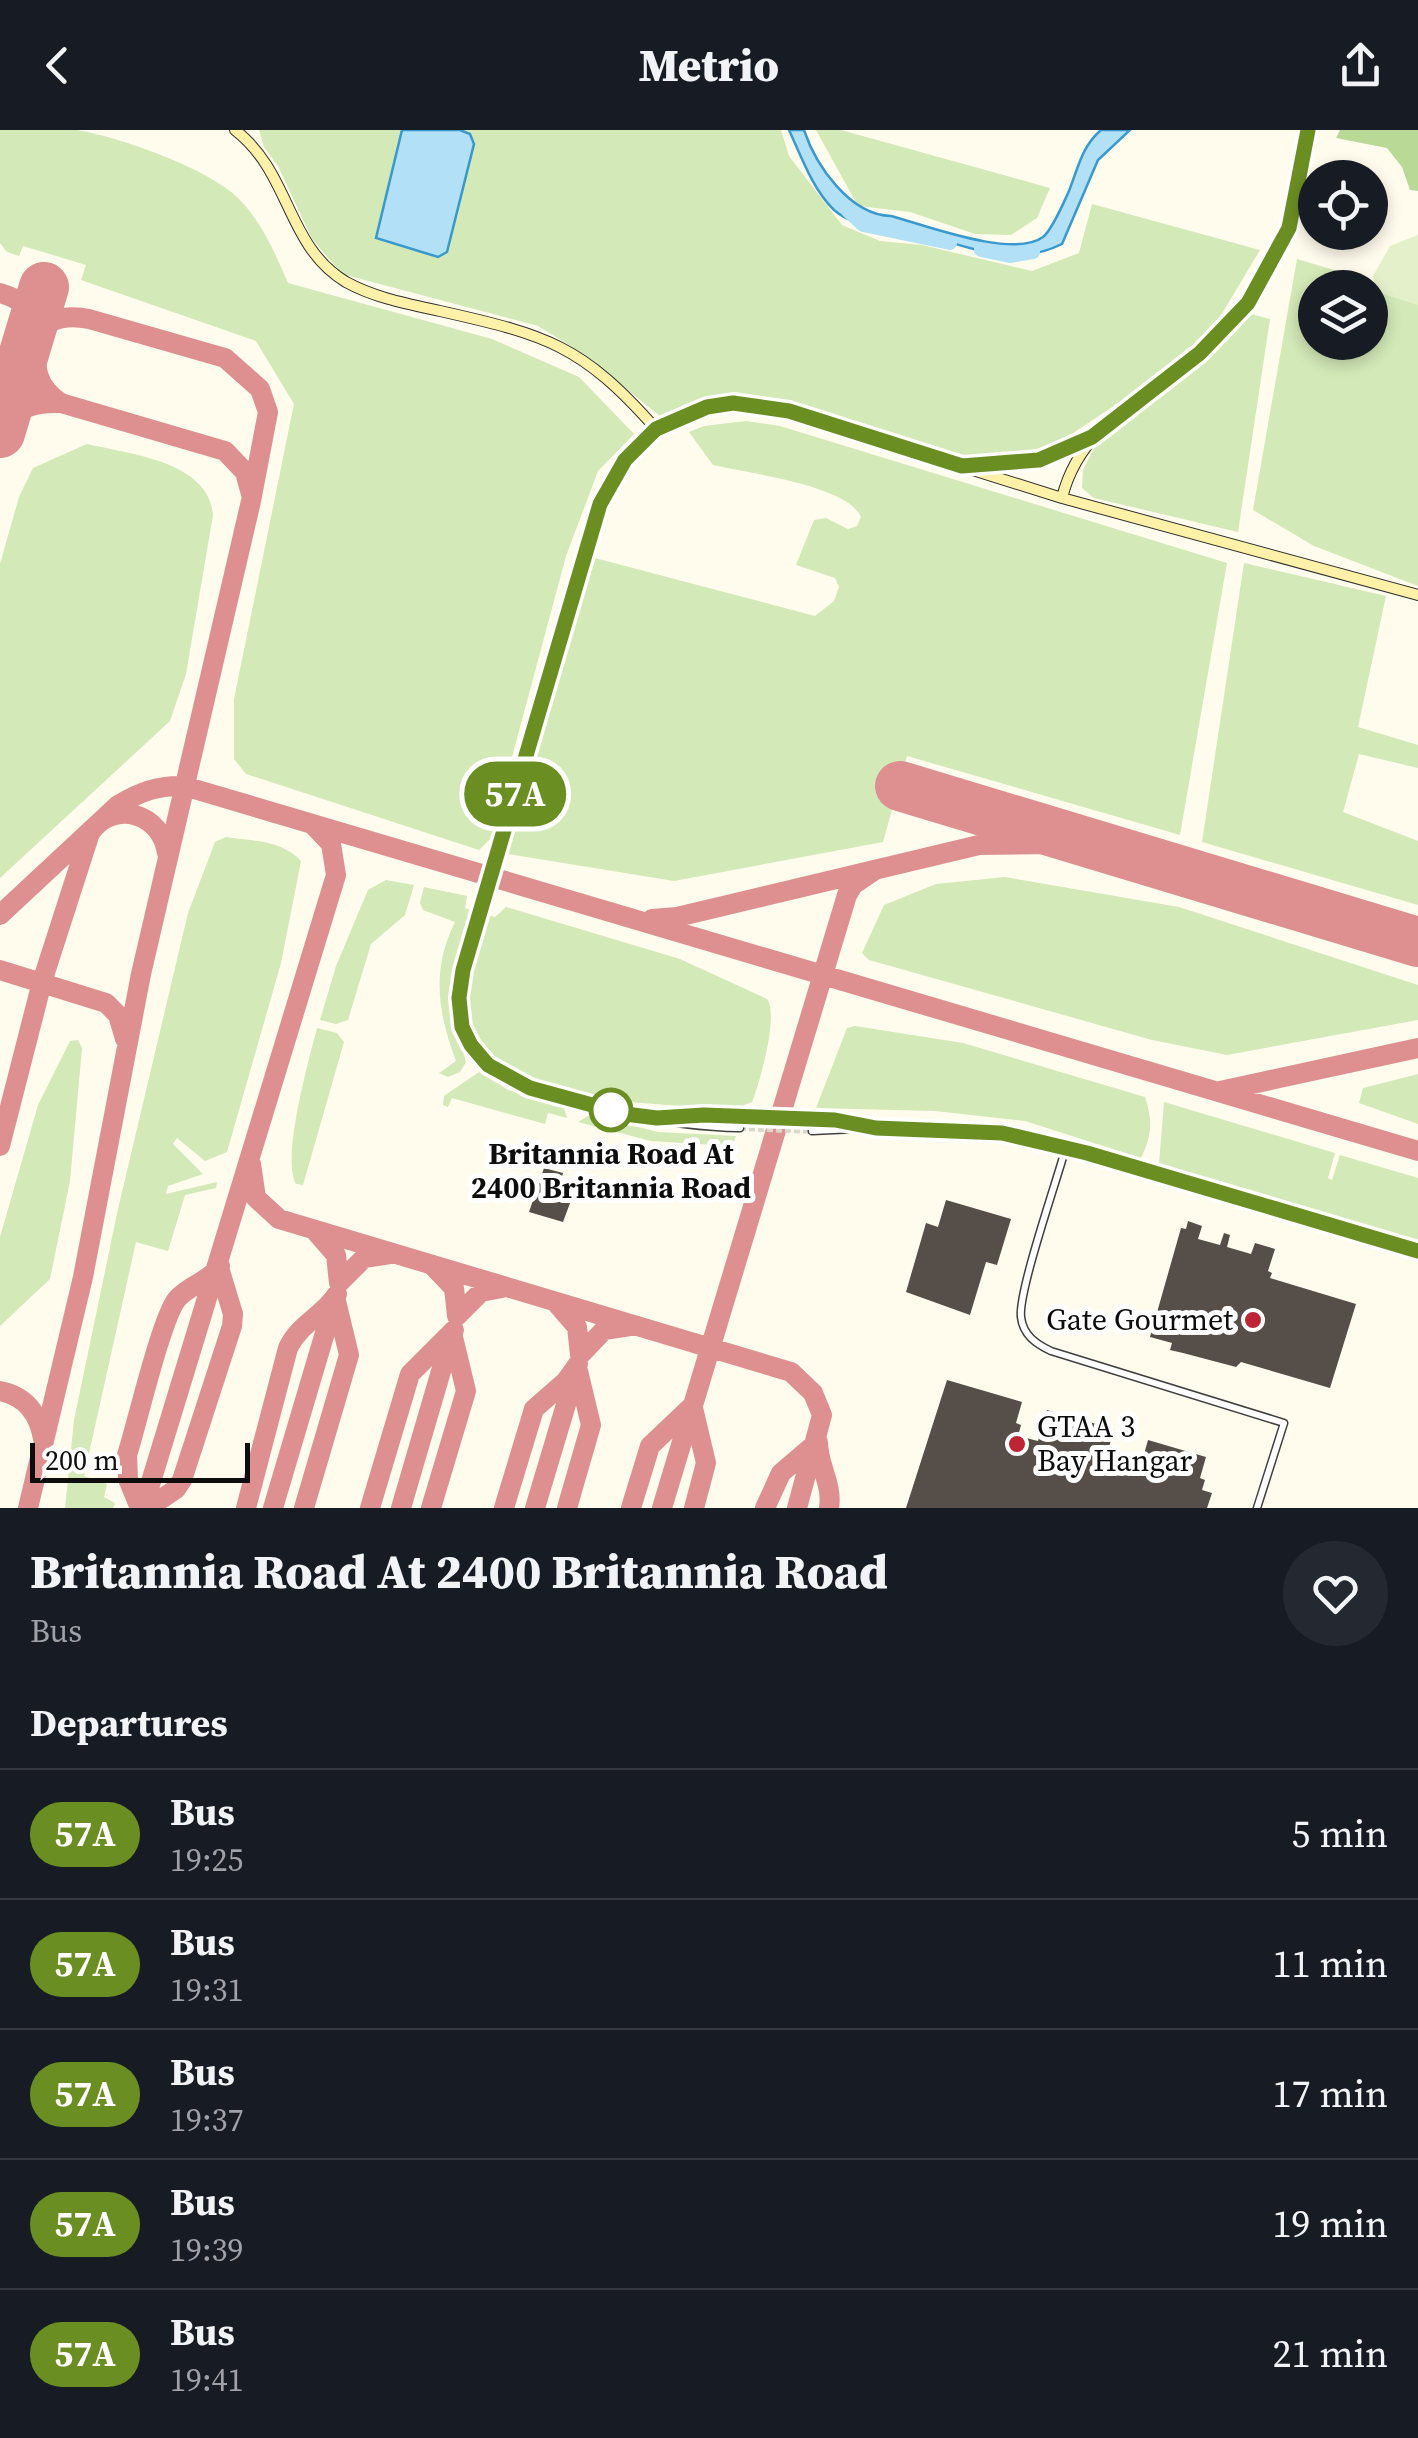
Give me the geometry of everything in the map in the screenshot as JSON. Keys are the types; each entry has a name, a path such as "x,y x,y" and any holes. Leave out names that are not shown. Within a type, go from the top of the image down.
{"street":[{"path":"235,130 270,166 306,242 344,281 386,299 552,340 606,376 656,429"},
{"path":"962,466 1039,460 1092,437 1200,353 1248,303 1289,228 1308,130"},
{"path":"502,838 608,488 624,469 625,460 656,429 707,407 763,404 1062,498 1418,596"},
{"path":"1062,498 1070,468 1092,437"},
{"path":"480,913 459,998 462,1027 488,1065 530,1088 625,1114 704,1128 740,1128"},
{"path":"657,1118 744,1117"},
{"path":"814,1119 876,1128"},
{"path":"812,1130 876,1128 1002,1133 1066,1148 1418,1251"},
{"path":"1066,1148 1022,1300 1021,1320 1030,1338 1051,1351 1284,1422 1257,1508"}],"green space":[{"path":"0,130 77,130 116,139 185,165 224,187 247,207 288,283 492,339 579,377 634,434 598,471 566,556 490,839 479,850 246,774 234,759 234,699 294,404 256,341 81,280 86,265 23,246 19,256 7,252 0,243"},
{"path":"259,130 781,130 789,156 842,225 880,241 922,245 1032,271 1079,253 1092,204 1260,250 1220,317 1180,362 1055,445 982,461 937,458 767,405 660,416 580,352 538,326 342,274 312,239"},
{"path":"816,130 841,130 1050,188 1037,218 1011,235 975,234 910,212 858,206"},
{"path":"1340,130 1418,130 1418,191 1410,190 1402,167 1387,148 1336,138"},
{"path":"1418,235 1418,305 1388,295 1388,270 1376,270 1390,246"},
{"path":"1297,259 1334,270 1298,270 1298,360 1388,360 1388,286 1418,295 1418,586 1314,546 1253,510"},
{"path":"1251,314 1270,319 1238,532 1094,498 1082,488 1083,470 1094,448 1208,359"},
{"path":"746,421 780,426 1227,563 1180,835 907,756 883,842 674,881 508,854 591,557 815,616 834,601 839,587 835,578 796,565 814,520 826,518 848,529 857,526 861,517 837,496 713,465 689,432 704,426"},
{"path":"87,444 164,463 198,483 208,497 213,515 186,674 170,721 0,878 0,564 19,497 33,468"},
{"path":"1244,563 1386,596 1358,727 1418,745 1418,768 1359,754 1343,812 1418,841 1418,905 1202,842"},
{"path":"226,837 276,845 301,861 281,963 227,1152 205,1161 177,1138 173,1144 203,1174 168,1186 166,1194 217,1182 216,1188 185,1195 168,1251 136,1242 84,1476 107,1484 104,1497 115,1503 113,1508 65,1508 74,1420 118,1209 188,913 215,842"},
{"path":"1005,877 1179,907 1418,985 1418,1020 1227,1055 1152,1040 869,960 862,953 884,905 936,884"},
{"path":"386,880 414,885 405,915 371,944 348,1020 336,1024 320,1020 336,966 368,890"},
{"path":"424,887 467,896 465,908 473,911 452,981 450,1004 466,1062 460,1072 448,1077 439,1073 456,1061 441,1009 440,974 455,922 423,910 420,903"},
{"path":"506,907 680,959 767,999 770,1033 752,1102 744,1105 743,1111 617,1101 519,1075 495,1060 480,1043 466,1007 467,975 486,915 495,917"},
{"path":"855,1026 963,1043 1145,1097 1150,1128 1141,1158 1025,1121 935,1111 816,1108 847,1028"},
{"path":"317,1028 337,1033 344,1042 303,1185 296,1184 292,1153"},
{"path":"78,1040 82,1048 70,1181 50,1279 0,1326 0,1237 38,1105 70,1041"},
{"path":"479,1072 508,1090 564,1108 567,1118 548,1113 545,1124 452,1098 448,1107 443,1105 444,1096"},
{"path":"1418,1074 1418,1124 1359,1103 1363,1088"},
{"path":"1164,1102 1335,1153 1328,1178 1332,1180 1340,1155 1418,1178 1418,1241 1159,1164"},
{"path":"590,1115 658,1132 736,1136 732,1146 651,1141 578,1122"}],"water":[{"path":"402,130 460,130 470,134 474,144 447,252 438,257 376,238"},
{"path":"789,130 804,130 826,173 862,207 968,238 1011,244 1043,237 1064,202 1085,150 1101,130 1130,130 1098,160 1062,244 1041,252 1002,255 842,216 820,193"}],"building":[{"path":"544,1168 563,1173 558,1190 573,1195 563,1222 529,1212"},
{"path":"946,1200 1011,1219 997,1265 986,1262 970,1315 906,1292 926,1223 938,1227"},
{"name":"Gate Gourmet","path":"1188,1221 1202,1226 1198,1239 1220,1245 1224,1233 1230,1235 1227,1247 1251,1254 1255,1243 1275,1249 1268,1271 1272,1273 1270,1278 1356,1304 1330,1388 1241,1362 1236,1367 1170,1350 1172,1343 1150,1337 1181,1228 1186,1229"},
{"name":"GTAA 3 Bay Hangar","path":"947,1380 1022,1402 1016,1423 1021,1425 1018,1436 1038,1441 1047,1410 1114,1429 1108,1451 1113,1452 1110,1463 1139,1472 1148,1440 1206,1457 1200,1478 1205,1480 1202,1490 1212,1493 1207,1508 906,1508"}],"waterway":[{"path":"848,211 863,225 950,243"},
{"path":"981,250 1010,256 1033,252"}],"taxiway":[{"path":"0,293 21,302 32,314 38,374 45,389 61,403"},
{"path":"26,347 38,331 53,321 69,317 89,319 225,358 260,389 268,412 251,501 141,974 83,1277 28,1508"},
{"path":"1,430 27,408 61,403 225,451 245,472 251,494"},
{"path":"0,915 118,805 150,790 184,786 1418,1151"},
{"path":"0,1146 42,982 90,833 111,816 135,815 156,828 167,853"},
{"path":"143,1508 336,875 331,844 314,826"},
{"path":"652,919 677,917 979,845 1053,844 1116,852"},
{"path":"662,1508 847,895 853,885 875,870"},
{"path":"0,970 106,1003 118,1015 125,1039"},
{"path":"1220,1091 1418,1048"},
{"path":"251,1164 256,1198 279,1219 791,1372 813,1393 822,1415 797,1508"},
{"path":"316,1232 336,1255 339,1283 364,1258 390,1254"},
{"path":"140,1508 128,1479 127,1455 164,1327 177,1299 220,1266"},
{"path":"433,1266 454,1288 457,1316 481,1292 502,1288"},
{"path":"148,1508 176,1489 182,1480 232,1326 233,1314 220,1271"},
{"path":"246,1508 288,1348 337,1294"},
{"path":"273,1508 335,1299"},
{"path":"304,1508 349,1355 336,1301"},
{"path":"557,1304 577,1327 580,1355 604,1330 630,1326"},
{"path":"370,1508 410,1374 454,1330"},
{"path":"401,1508 451,1337"},
{"path":"431,1508 466,1391 453,1337"},
{"path":"504,1508 534,1409 566,1381 578,1364"},
{"path":"535,1508 576,1371"},
{"path":"567,1508 591,1425 578,1371"},
{"path":"0,1391 17,1397 30,1408 43,1439"},
{"path":"631,1508 650,1446 690,1408"},
{"path":"693,1408 706,1463 694,1508"},
{"path":"818,1442 829,1508"},
{"path":"765,1508 781,1473 815,1444"}],"runway":[{"path":"0,433 44,287"},
{"path":"900,786 1418,942"}],"tunnel":[{"path":"480,913 502,838"},
{"path":"744,1117 814,1119"},
{"path":"740,1128 812,1131"}],"bus line":[{"name":"57A","path":"1308,130 1289,228 1248,303 1200,353 1092,437 1065,450 1016,464 962,466 789,411 763,404 733,403 680,416 656,429 635,448 600,504 463,970 459,998 462,1027 471,1045 505,1078 625,1114 657,1118 704,1115 835,1120 876,1128 1002,1133 1087,1153 1418,1251"}],"place":[{"name":"Britannia Road At 2400 Britannia Road","path":"611,1110"},
{"name":"Gate Gourmet","path":"1253,1320"},
{"name":"GTAA 3 Bay Hangar","path":"1017,1444"}]}
